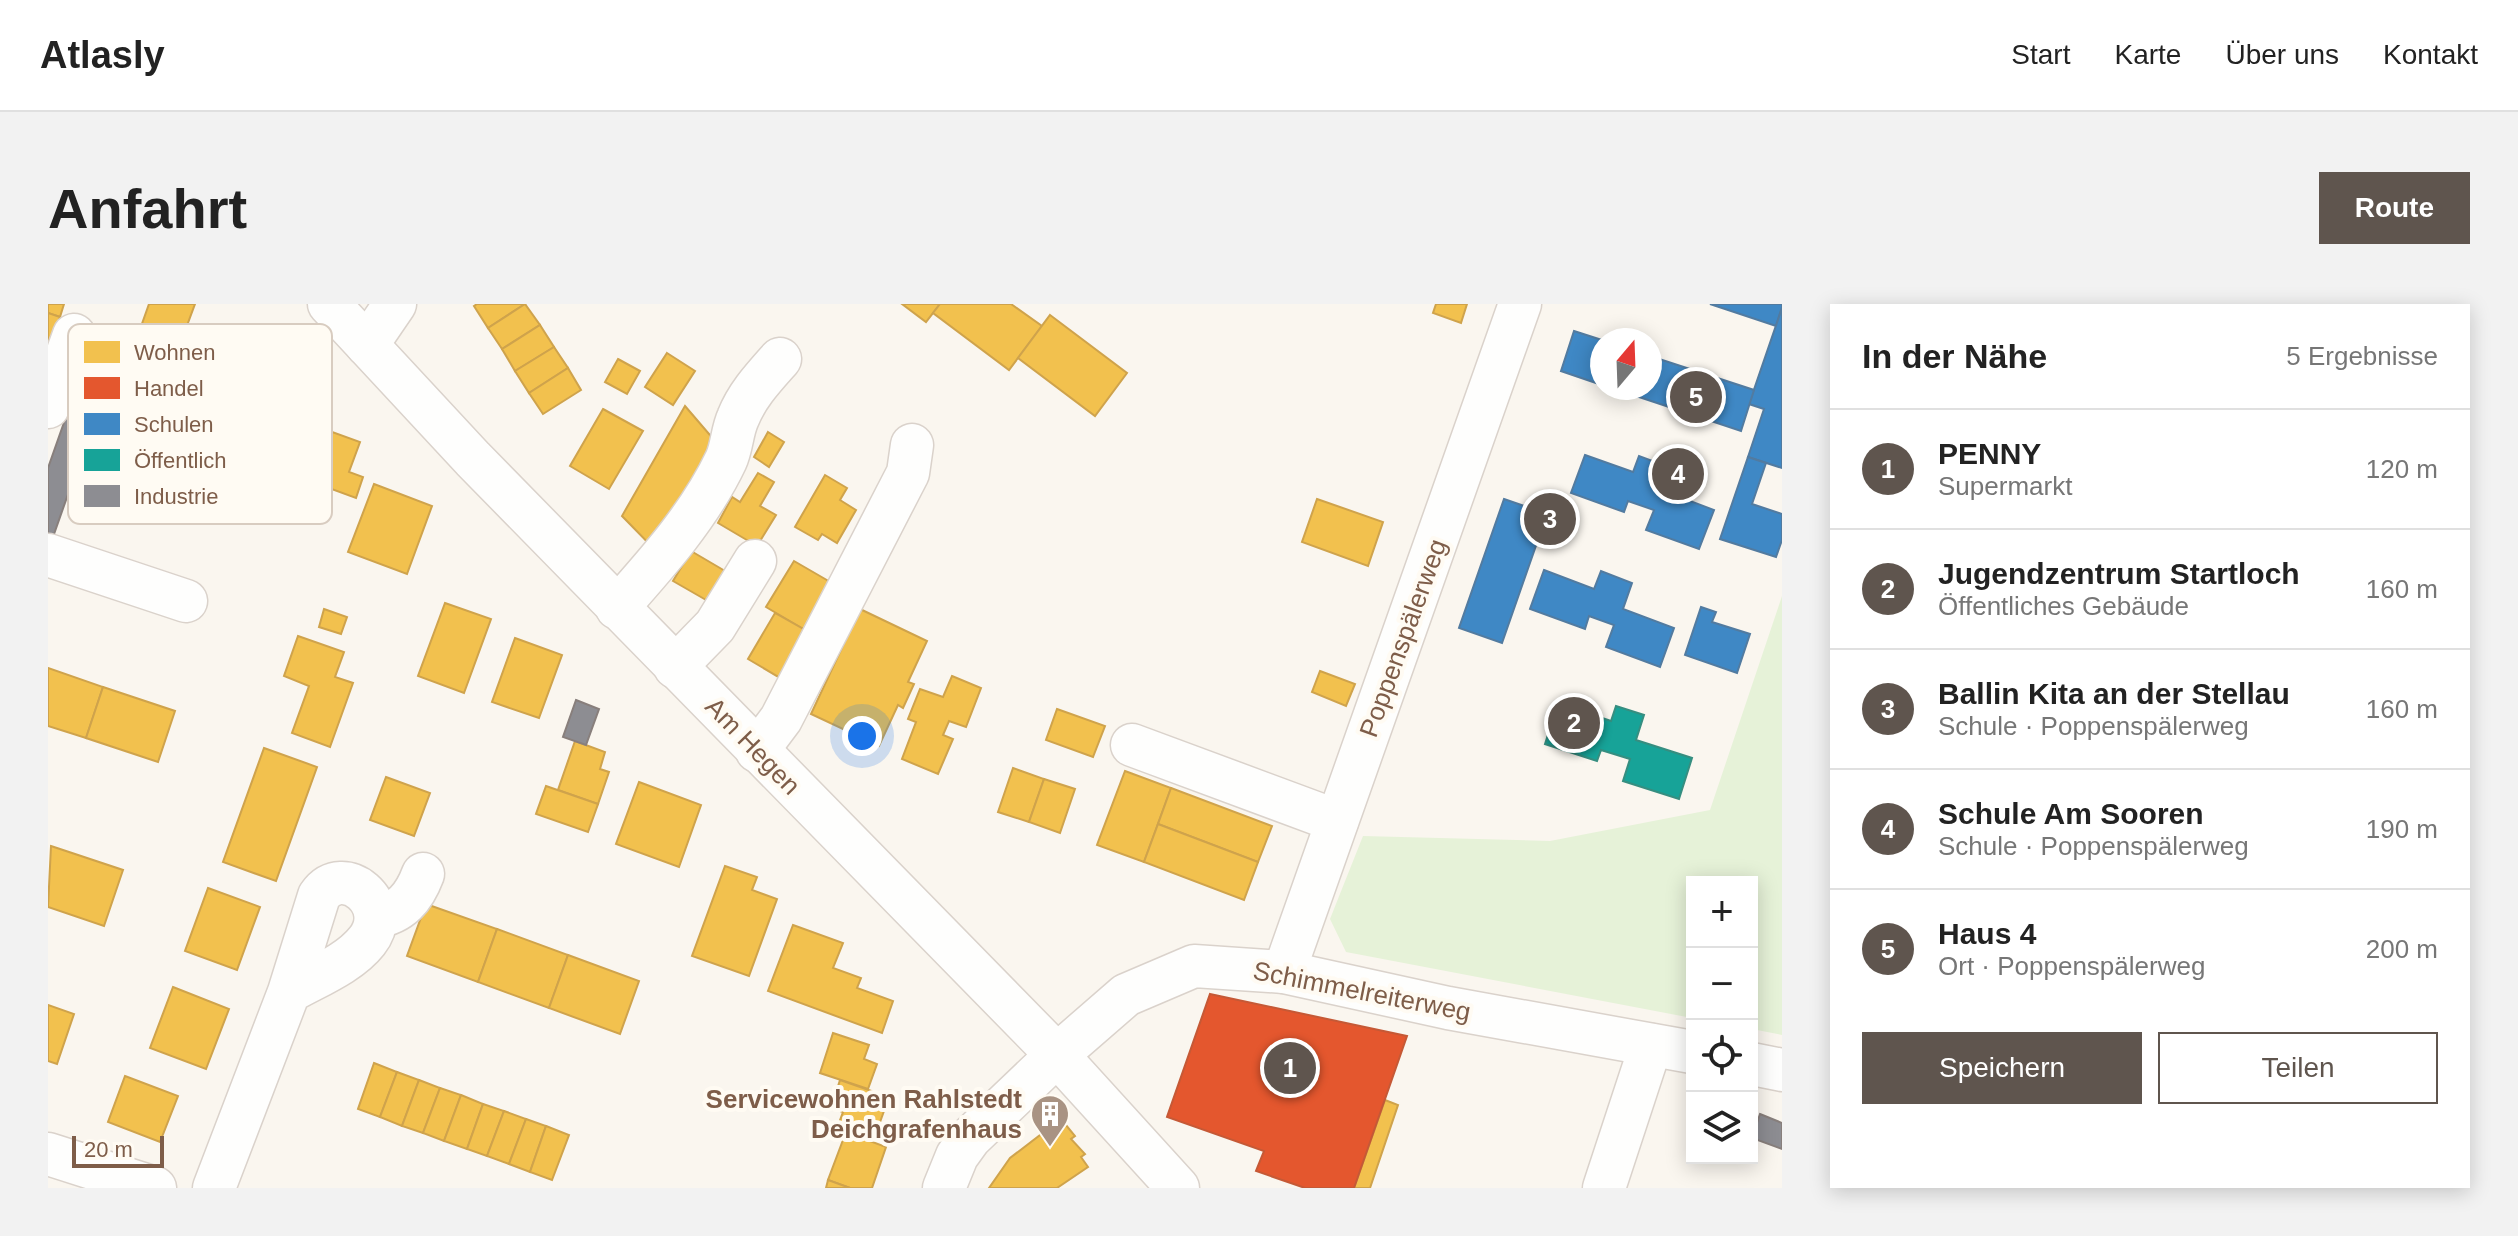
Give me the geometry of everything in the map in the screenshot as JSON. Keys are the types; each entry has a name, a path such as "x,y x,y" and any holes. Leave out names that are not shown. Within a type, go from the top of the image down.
{"street":[{"name":"Am Hegen","path":"329,304 617,608 1057,1055 1178,1188"},
{"path":"367,345 395,304"},
{"name":"Poppenspälerweg","path":"1284,972 1520,304"},
{"path":"48,407 68,352"},
{"path":"617,608 661,559 701,502 727,458 736,420 751,394 780,359"},
{"path":"757,751 781,719 908,473 912,445"},
{"path":"48,555 186,601"},
{"path":"675,667 715,626 755,561"},
{"path":"1132,745 1337,821"},
{"path":"376,917 391,914 409,900 423,874"},
{"path":"214,1188 289,992 319,896 326,887 338,883 363,891 375,907 371,936 351,956 289,992"},
{"name":"Schimmelreiterweg","path":"944,1188 957,1156 970,1138 1057,1055 1126,995 1194,966 1284,972 1448,1008 1686,1051"},
{"path":"1604,1188 1651,1045"},
{"path":"1758,1065 1782,1070"},
{"path":"48,1154 155,1188"}],"green space":[{"path":"1782,596 1782,1035 1758,1030 1758,876 1686,876 1686,1017 1346,952 1330,919 1363,836 1550,841 1710,810"}],"building: Wohnen":[{"path":"48,304 64,304 60,317 48,313"},
{"path":"149,304 195,304 188,324 142,324"},
{"path":"525,304 488,328 474,306"},
{"path":"525,304 540,325 502,349 488,328"},
{"path":"902,304 940,304 926,322"},
{"path":"940,304 1011,304 1042,326 1009,370 933,313"},
{"path":"1436,304 1467,304 1461,323 1433,313"},
{"path":"48,313 60,317 48,351"},
{"path":"1050,315 1127,373 1095,416 1018,358"},
{"path":"540,325 554,347 515,371 502,349"},
{"path":"554,347 568,368 529,393 515,371"},
{"path":"667,353 695,371 673,405 645,387"},
{"path":"618,359 640,371 627,394 605,382"},
{"path":"568,368 581,390 543,414 529,393"},
{"path":"685,406 722,449 658,553 622,516"},
{"path":"603,409 643,431 609,489 570,466"},
{"path":"332,432 360,442 349,472 363,477 356,498 332,489"},
{"path":"768,432 784,442 769,467 754,457"},
{"path":"758,473 774,482 760,506 776,515 757,546 718,523 732,497 740,502"},
{"path":"825,475 847,488 840,500 856,510 837,543 822,534 818,540 795,527"},
{"path":"374,484 432,506 407,574 348,552"},
{"path":"1317,499 1383,522 1368,566 1302,542"},
{"path":"691,551 737,578 720,608 673,581"},
{"path":"794,561 832,583 805,630 766,607"},
{"path":"445,603 491,619 464,693 418,676"},
{"path":"324,609 347,617 341,634 319,627"},
{"path":"860,609 927,641 908,682 914,684 903,708 898,705 879,746 811,714"},
{"path":"775,613 814,635 787,682 748,659"},
{"path":"298,636 344,652 335,677 353,683 330,747 292,733 309,686 284,676"},
{"path":"515,638 562,655 539,718 492,702"},
{"path":"48,668 103,687 86,738 48,726"},
{"path":"1320,671 1355,684 1346,706 1312,692"},
{"path":"952,676 981,688 966,727 949,721 943,735 953,739 938,774 902,759 916,722 908,719 920,689 943,697"},
{"path":"103,687 175,711 158,762 86,738"},
{"path":"1057,709 1105,726 1093,757 1046,740"},
{"path":"575,741 605,752 600,769 609,772 598,804 558,790"},
{"path":"264,748 317,767 276,881 223,862"},
{"path":"1013,768 1044,779 1029,822 998,812"},
{"path":"1125,771 1171,788 1144,862 1097,845"},
{"path":"386,777 430,793 414,836 370,820"},
{"path":"1044,779 1075,789 1060,833 1029,822"},
{"path":"639,782 701,805 679,867 616,844"},
{"path":"546,786 598,804 588,832 536,814"},
{"path":"1171,788 1272,826 1258,862 1158,824"},
{"path":"1158,824 1258,862 1244,900 1144,862"},
{"path":"51,846 123,870 104,926 48,907"},
{"path":"725,866 757,877 752,890 777,899 749,976 692,956"},
{"path":"208,888 260,907 237,970 185,951"},
{"path":"426,904 497,929 478,982 407,956"},
{"path":"793,925 843,943 833,968 861,978 857,988 893,1001 882,1033 768,991"},
{"path":"497,929 568,955 549,1008 478,982"},
{"path":"568,955 639,981 620,1034 549,1008"},
{"path":"173,987 229,1009 206,1069 150,1048"},
{"path":"48,1005 74,1014 57,1064 48,1061"},
{"path":"833,1033 869,1045 864,1059 877,1064 868,1089 820,1073"},
{"path":"374,1063 397,1072 380,1117 358,1109"},
{"path":"397,1072 419,1080 402,1126 380,1117"},
{"path":"125,1076 178,1096 160,1142 108,1122"},
{"path":"419,1080 440,1088 423,1133 402,1126"},
{"path":"840,1080 889,1097 875,1136 839,1123 843,1112 831,1108"},
{"path":"440,1088 461,1095 444,1141 423,1133"},
{"path":"461,1095 483,1104 467,1149 444,1141"},
{"path":"1385,1100 1398,1105 1370,1188 1354,1188"},
{"path":"483,1104 504,1111 487,1156 467,1149"},
{"path":"504,1111 526,1119 509,1164 487,1156"},
{"path":"526,1119 546,1126 530,1172 509,1164"},
{"name":"Servicewohnen Rahlstedt Deichgrafenhaus","path":"1061,1119 1075,1136 1071,1139 1085,1154 1081,1157 1088,1167 1057,1188 989,1188 1010,1158"},
{"path":"546,1126 569,1135 552,1180 530,1172"},
{"path":"846,1132 886,1147 872,1188 850,1188 828,1180"},
{"path":"828,1180 850,1188 826,1188"}],"building: Handel":[{"path":"1210,994 1407,1036 1354,1188 1305,1188 1256,1171 1264,1151 1167,1117"}],"building: Schulen":[{"path":"1710,304 1782,304 1782,307 1776,326"},
{"path":"1781,311 1782,468 1748,457 1764,409 1749,404"},
{"path":"1574,331 1590,336 1590,381 1561,371"},
{"path":"1662,360 1754,390 1741,431 1648,400 1662,400"},
{"path":"1585,455 1633,472 1639,456 1669,467 1661,490 1714,510 1699,549 1646,530 1654,510 1628,501 1624,512 1571,493"},
{"path":"1748,457 1766,463 1752,504 1782,514 1782,540 1776,557 1720,539"},
{"path":"1504,499 1547,514 1502,643 1459,628"},
{"path":"1544,570 1594,589 1601,571 1632,583 1623,609 1674,628 1660,667 1606,647 1614,625 1589,616 1585,629 1530,609"},
{"path":"1701,607 1716,612 1712,622 1750,634 1737,673 1685,655"}],"building: Öffentlich":[{"path":"1558,703 1611,721 1616,706 1644,715 1636,740 1692,758 1679,799 1623,781 1630,759 1601,750 1597,761 1545,744"}],"building: Industrie":[{"path":"68,411 68,494 53,537 48,535 48,468"},
{"path":"576,700 599,709 586,745 563,737"},
{"path":"1760,1114 1782,1123 1782,1149 1758,1140"}],"place":[{"name":"Haus 4","path":"1696,397"},
{"name":"Schule Am Sooren","path":"1678,474"},
{"name":"Ballin Kita an der Stellau","path":"1550,519"},
{"name":"Jugendzentrum Startloch","path":"1574,723"},
{"name":"PENNY","path":"1290,1068"},
{"name":"Servicewohnen Rahlstedt Deichgrafenhaus","path":"1050,1148"}]}
